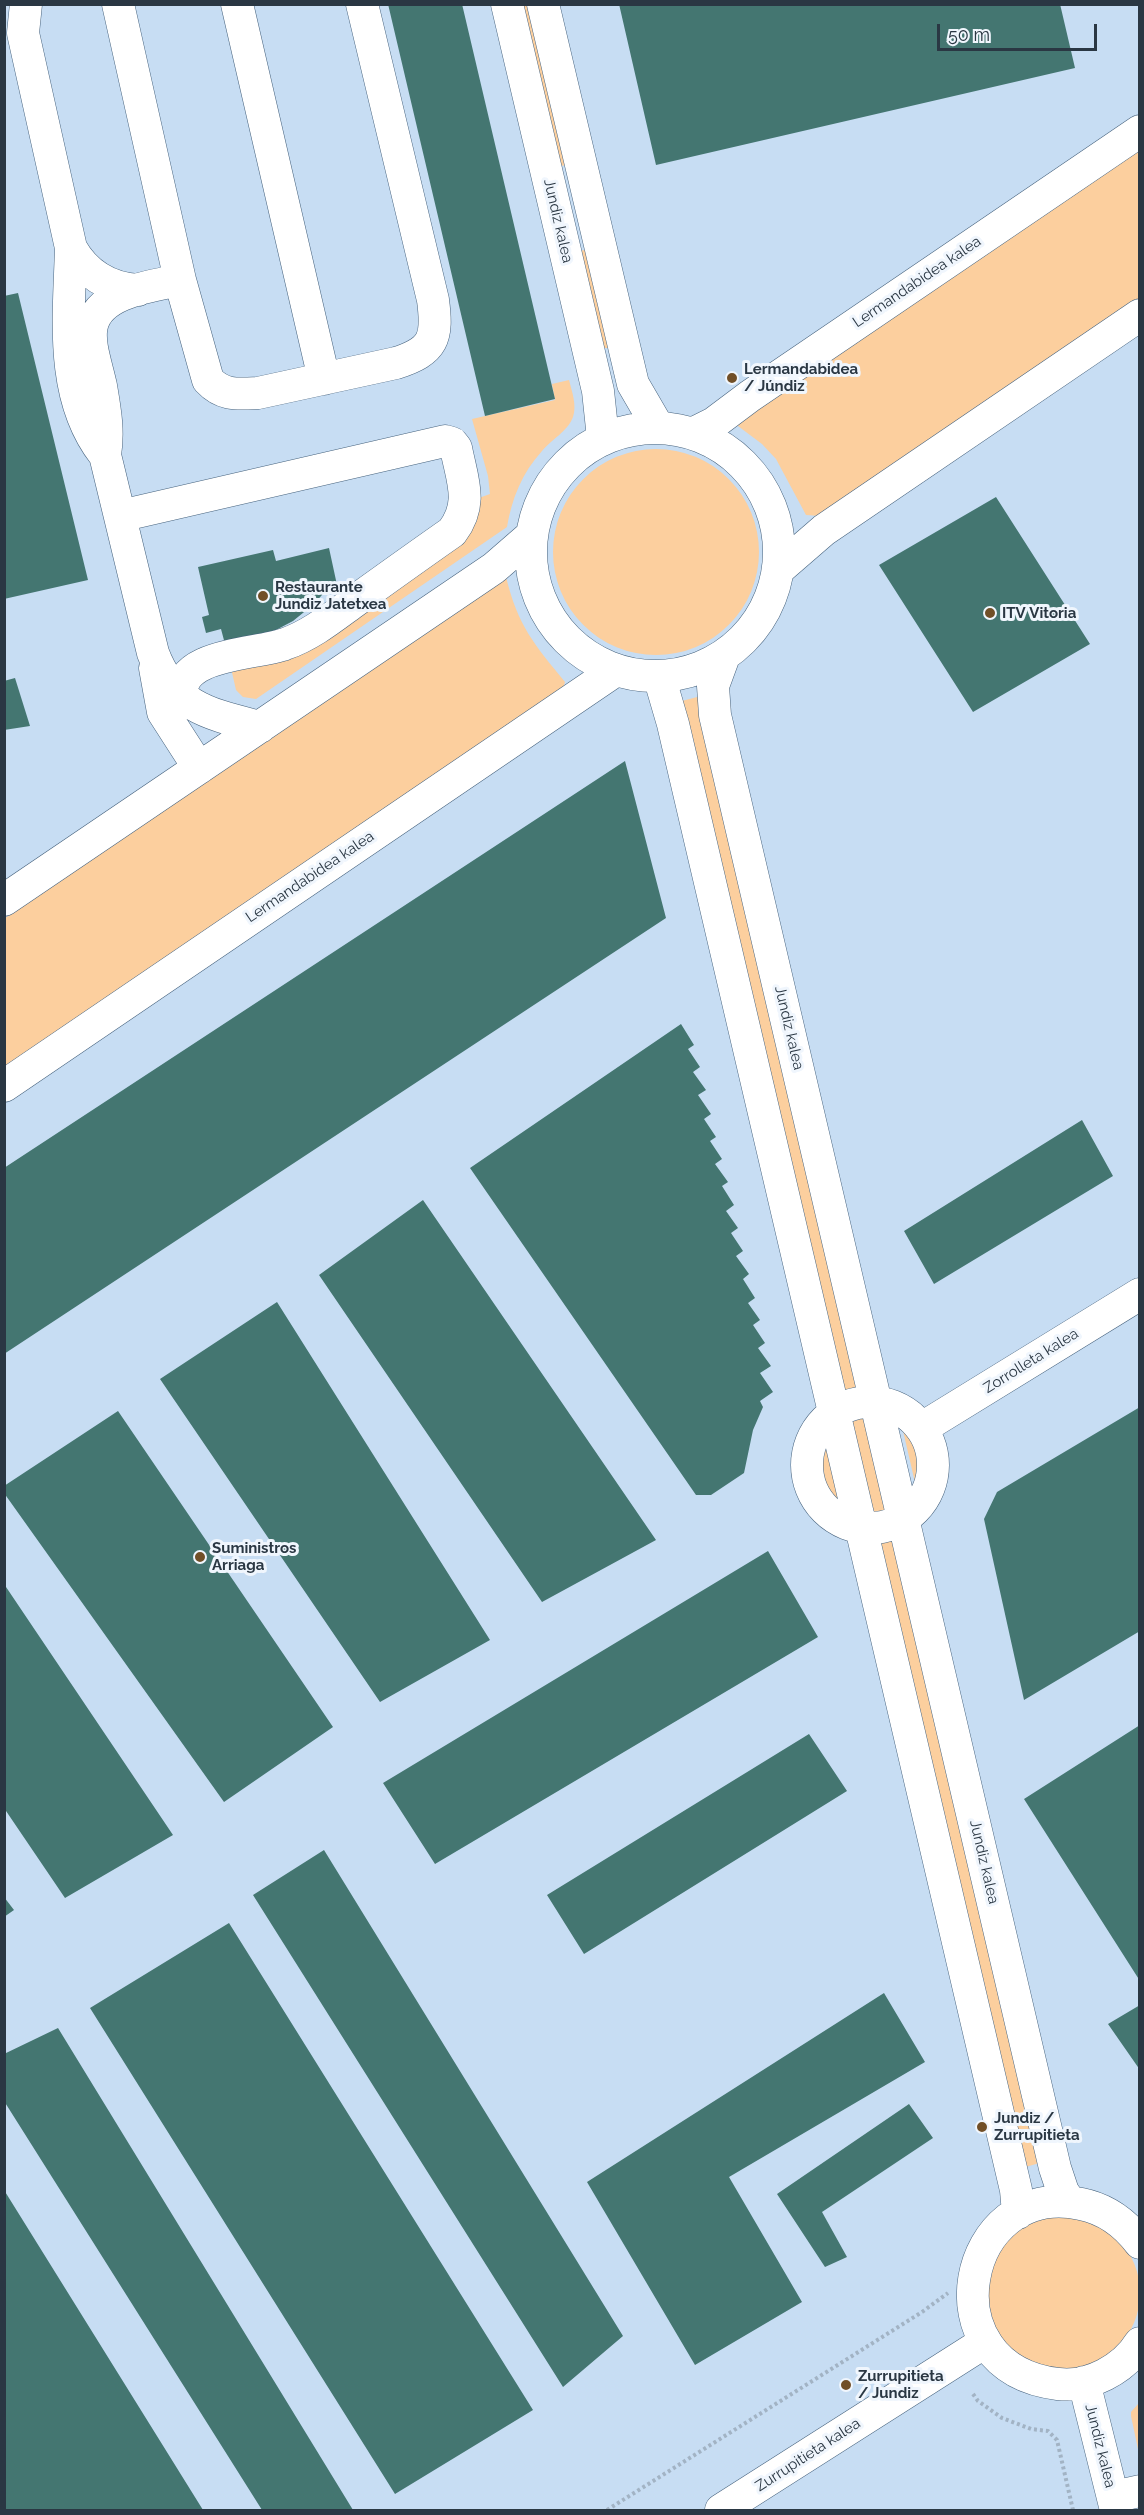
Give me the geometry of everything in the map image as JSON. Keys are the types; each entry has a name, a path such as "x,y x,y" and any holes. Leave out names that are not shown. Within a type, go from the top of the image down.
{"street":[{"path":"26,4 23,33 71,248 69,342 71,367 85,423 92,439 105,455"},
{"path":"118,4 180,280 208,380 217,390 235,394 258,393 416,357 430,340 436,324 433,300 362,4"},
{"path":"237,4 324,379"},
{"name":"Jundiz kalea","path":"507,4 598,391 603,438"},
{"path":"543,4 633,384 657,427"},
{"name":"Lermandabidea kalea","path":"694,433 714,423 750,396 1140,130"},
{"path":"71,248 80,263 91,273 111,285 138,290"},
{"path":"180,280 122,295 106,304 94,318 90,332 108,435 105,455 153,653 164,712 199,768"},
{"path":"779,569 824,530 1140,315"},
{"path":"657,427 694,433 725,448 751,471 764,491 770,501 779,534 779,569 770,603 751,633 724,656 693,671 659,676 616,670 590,658 567,640 550,618 537,592 531,564 532,535 537,511 548,488 558,475 582,451 603,438 630,430 657,427"},
{"path":"120,516 445,441 452,443 456,448 466,497 462,519 452,532 311,632 284,645 211,661 191,670 184,678 181,687 182,697"},
{"path":"4,900 494,568 532,535"},
{"path":"153,653 160,671 173,690 188,703 215,716 260,728"},
{"name":"Jundiz kalea","path":"724,656 713,686 715,715 1055,2168 1063,2192 1070,2202"},
{"name":"Lermandabidea kalea","path":"4,1086 616,670"},
{"path":"659,676 673,724 862,1529 1016,2190 1018,2214"},
{"name":"Zorrolleta kalea","path":"922,1428 1140,1294"},
{"path":"876,1401 895,1405 911,1414 922,1428 930,1445 932,1457 931,1488 919,1505 904,1519 883,1526 862,1529 848,1527 834,1519 819,1502 809,1484 807,1465 809,1447 822,1425 834,1412 850,1405 876,1401"},
{"path":"1140,2243 1131,2231 1113,2217 1093,2207 1070,2202 1043,2204 1018,2214 1001,2226 987,2242 977,2261 972,2281 972,2302 976,2323 986,2342 1000,2359 1018,2373 1039,2381 1062,2385 1084,2382 1104,2375 1122,2364 1140,2343"},
{"name":"Zurrupitieta kalea","path":"721,2511 986,2342"},
{"name":"Jundiz kalea","path":"1084,2382 1123,2499"}],"path":[{"path":"607,2511 922,2312"},
{"path":"973,2394 978,2401 1002,2418 1031,2429 1048,2431 1057,2440 1073,2511"}],"shaded area":[{"path":"5,5 1139,5 1139,2510 5,2510"},
{"path":"519,5 531,5 569,165 559,166"},
{"path":"1139,149 1139,303 820,516 806,515 776,459 762,444 734,423"},
{"path":"586,250 611,348 600,348 575,251"},
{"path":"569,380 574,403 571,422 535,459 523,477 515,496 507,527 256,699 243,697 236,690 231,668 281,657 476,499 490,494 488,476 472,419 555,400 552,384"},
{"path":"656,449 686,453 705,461 729,479 747,503 755,522 759,552 755,582 747,601 729,625 705,643 686,651 656,655 626,651 607,643 583,625 565,601 557,582 553,552 557,522 565,503 583,479 607,461 626,453"},
{"path":"506,577 516,609 528,634 565,682 563,689 5,1073 5,918"},
{"path":"701,696 864,1391 842,1396 678,702"},
{"path":"859,1419 869,1419 892,1509 881,1514 870,1514 850,1423"},
{"path":"901,1422 912,1436 917,1452 916,1487"},
{"path":"827,1446 840,1504 829,1491 823,1477 824,1454"},
{"path":"898,1539 1043,2162 1022,2168 877,1543"},
{"path":"1063,2216 1092,2222 1106,2229 1117,2239 1127,2250 1134,2264 1140,2293 1134,2322 1127,2336 1117,2347 1106,2357 1092,2364 1063,2370 1034,2364 1020,2357 1009,2347 999,2336 992,2322 986,2293 992,2264 999,2250 1009,2239 1020,2229 1034,2222"},
{"path":"1139,2403 1139,2454 1131,2412"}],"building":[{"path":"388,4 462,4 555,399 485,416"},
{"path":"619,4 1060,4 1075,68 656,165"},
{"path":"18,293 88,580 4,599 4,296"},
{"name":"ITV Vitoria","path":"996,497 1090,644 973,712 879,565"},
{"name":"Restaurante Jundiz Jatetxea","path":"329,548 337,585 329,587 314,604 293,621 276,630 225,644 221,629 206,633 202,617 209,615 198,567 273,550 276,561"},
{"path":"15,678 30,726 4,730 4,681"},
{"path":"625,761 666,918 4,1354 4,1168"},
{"path":"681,1024 694,1045 688,1049 700,1067 693,1072 706,1090 698,1095 711,1114 704,1119 716,1137 710,1141 722,1159 715,1164 728,1182 722,1186 734,1205 726,1211 738,1228 731,1233 743,1251 736,1256 749,1274 743,1279 755,1298 748,1303 760,1320 753,1325 765,1343 758,1348 771,1366 760,1373 773,1392 760,1401 763,1407 753,1430 744,1473 711,1495 696,1495 470,1168"},
{"path":"1082,1120 1113,1176 934,1284 904,1231"},
{"path":"423,1200 656,1540 542,1602 319,1275"},
{"path":"277,1302 490,1640 380,1702 160,1379"},
{"path":"1140,1407 1140,1631 1024,1700 984,1519 997,1492"},
{"path":"118,1411 333,1727 224,1802 4,1493 4,1486"},
{"path":"768,1551 818,1637 435,1864 383,1783"},
{"path":"4,1584 173,1835 65,1898 4,1808"},
{"path":"1140,1725 1140,1981 1024,1799"},
{"path":"809,1734 847,1791 584,1954 547,1895"},
{"path":"324,1850 623,2336 563,2387 253,1895"},
{"path":"4,1897 14,1910 4,1917"},
{"path":"229,1923 533,2410 395,2494 90,2008"},
{"path":"884,1993 925,2062 729,2177 802,2302 695,2365 587,2182"},
{"path":"1140,2005 1140,2070 1108,2024"},
{"path":"58,2028 353,2510 262,2510 4,2101 4,2054"},
{"path":"909,2104 933,2138 822,2212 847,2257 825,2267 777,2194"},
{"path":"4,2190 203,2510 4,2510"}],"place":[{"name":"Lermandabidea / Júndiz","path":"732,378"},
{"name":"Restaurante Jundiz Jatetxea","path":"263,596"},
{"name":"ITV Vitoria","path":"990,613"},
{"name":"Suministros Arriaga","path":"200,1557"},
{"name":"Jundiz / Zurrupitieta","path":"982,2127"},
{"name":"Zurrupitieta / Jundiz","path":"846,2385"}]}
